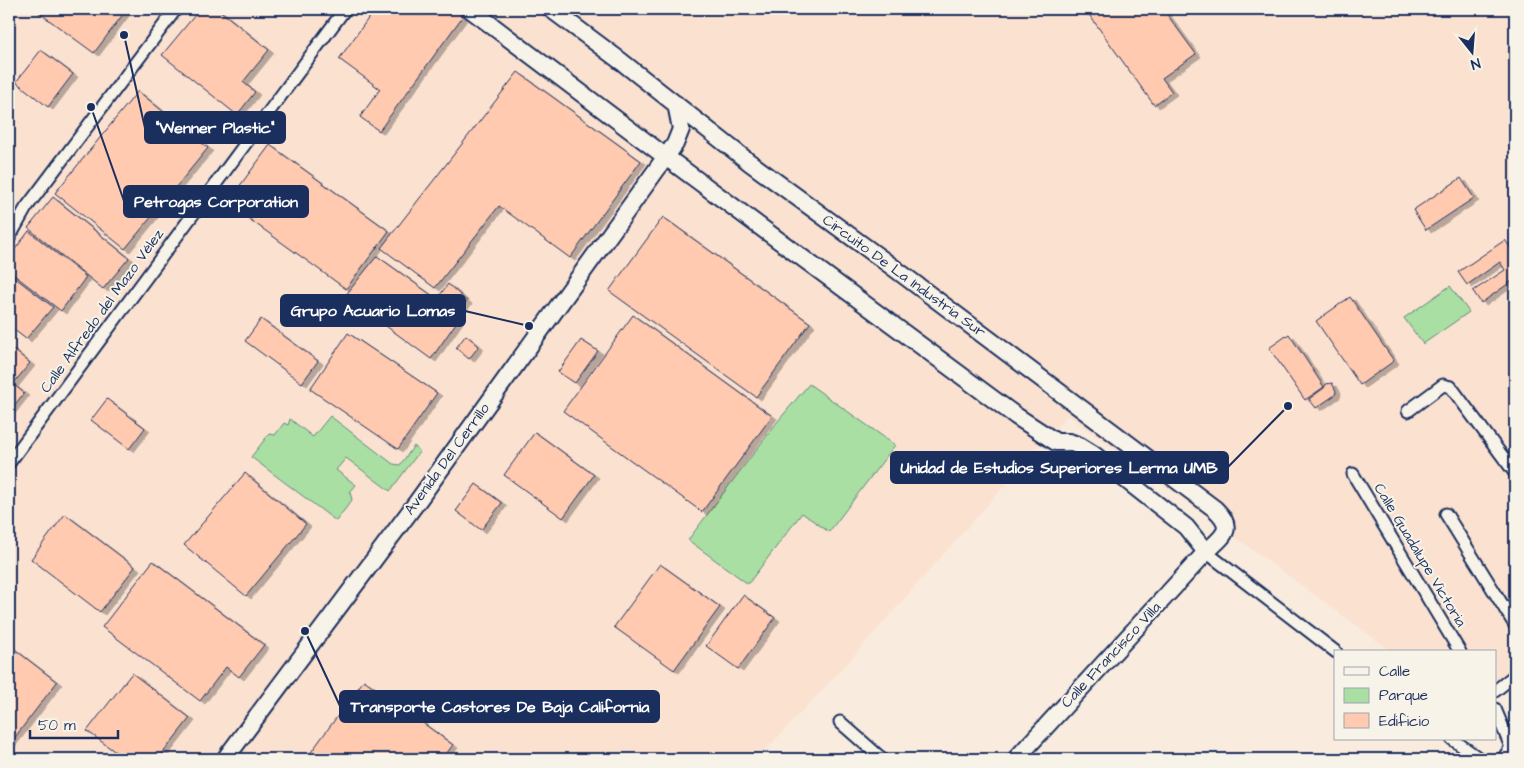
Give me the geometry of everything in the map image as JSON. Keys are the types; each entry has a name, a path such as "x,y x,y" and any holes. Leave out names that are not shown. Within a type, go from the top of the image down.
{"main road":[{"path":"470,9 666,157 1016,416 1056,442 1069,442 1093,454 1186,527 1206,552"},
{"name":"Circuito De La Industria Sur","path":"551,9 756,167 1215,509 1224,520 1226,532 1206,552"},
{"name":"Avenida Del Cerrillo","path":"225,759 417,502 675,144 681,130 676,104"},
{"name":"Calle Francisco Villa","path":"1016,759 1206,552"}],"street":[{"path":"9,238 26,208 176,9"},
{"name":"Calle Alfredo del Mazo Vélez","path":"9,463 345,9"},
{"path":"1408,411 1443,385 1451,387 1515,473"},
{"name":"Calle Guadalupe Victoria","path":"1353,474 1459,650"},
{"path":"1446,514 1515,625"},
{"path":"1206,552 1334,650"},
{"path":"1496,690 1515,675"},
{"path":"1496,711 1511,747 1503,759"},
{"path":"840,722 882,759"},
{"path":"1453,740 1480,759"}],"shaded area":[{"path":"9,9 1515,9 1515,665 1496,681 1496,650 1390,650 1068,415 849,661 757,759 9,759"}],"green space":[{"path":"1450,286 1469,312 1423,344 1404,318"},
{"path":"809,384 895,445 829,532 802,513 748,584 688,540 778,421"},
{"path":"330,416 393,464 400,465 414,446 420,451 390,491 346,458 336,470 356,485 350,492 352,500 336,521 251,457 269,434 275,435 284,423 288,425 290,419 313,437"}],"building":[{"path":"34,9 127,9 94,53"},
{"path":"200,9 218,9 269,50 243,82 255,92 237,115 162,55"},
{"path":"375,9 410,9 419,15 423,9 453,9 463,16 379,131 360,117 380,89 339,59"},
{"path":"1085,9 1163,9 1196,54 1162,78 1172,92 1154,105"},
{"path":"41,50 73,74 48,107 16,82"},
{"path":"518,72 641,161 570,258 499,206 435,288 381,248"},
{"path":"138,91 208,148 125,249 55,193"},
{"path":"270,145 389,231 346,289 227,203"},
{"path":"1461,178 1474,198 1426,230 1413,210"},
{"path":"53,197 129,258 103,289 28,228"},
{"path":"663,217 810,323 756,397 609,291"},
{"path":"29,231 86,277 61,311 9,271 9,257"},
{"path":"1505,240 1515,254 1515,279 1481,303 1473,291 1505,270 1500,262 1467,285 1458,272"},
{"path":"377,256 437,299 448,284 467,301 456,315 458,320 431,359 345,296"},
{"path":"9,273 53,307 26,339 9,326"},
{"path":"1350,297 1394,361 1360,385 1316,321"},
{"path":"633,315 772,416 702,512 563,411"},
{"path":"261,319 318,361 302,383 245,341"},
{"path":"348,333 437,393 398,449 310,389"},
{"path":"1289,334 1324,387 1305,400 1269,348"},
{"path":"466,335 479,346 469,359 456,348"},
{"path":"581,340 598,351 575,383 558,372"},
{"path":"9,346 30,363 13,384 24,393 9,412"},
{"path":"1332,383 1336,391 1335,395 1316,408 1309,399 1324,388 1326,384"},
{"path":"107,399 145,428 129,449 91,420"},
{"path":"535,432 594,475 563,518 504,475"},
{"path":"245,473 306,524 246,596 184,545"},
{"path":"476,484 502,503 481,530 456,511"},
{"path":"65,514 135,567 100,612 31,559"},
{"path":"153,561 264,645 239,677 226,667 200,701 102,627"},
{"path":"660,564 720,607 674,670 614,627"},
{"path":"743,595 775,618 738,669 706,646"},
{"path":"9,645 57,682 9,745"},
{"path":"132,673 190,718 158,759 125,759 87,731"},
{"path":"364,680 453,745 442,759 306,759"}],"place":[{"name":"\"Wenner Plastic\"","path":"124,35"},
{"name":"Petrogas Corporation","path":"91,107"},
{"name":"Grupo Acuario Lomas","path":"529,326"},
{"name":"Unidad de Estudios Superiores Lerma UMB","path":"1288,406"},
{"name":"Transporte Castores De Baja California","path":"305,631"}]}
